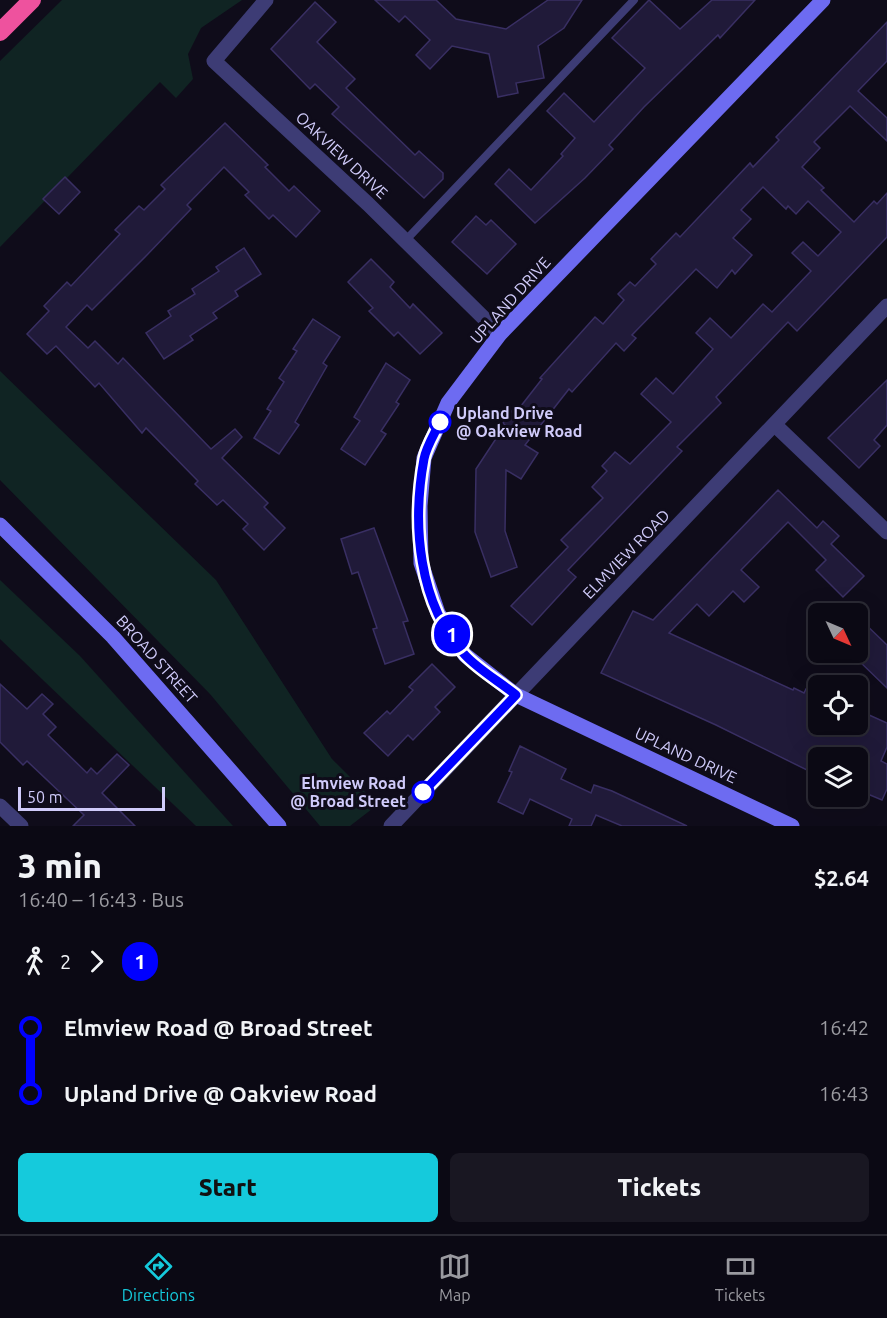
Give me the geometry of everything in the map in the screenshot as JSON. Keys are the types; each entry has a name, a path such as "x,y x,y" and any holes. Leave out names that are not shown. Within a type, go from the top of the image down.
{"highway":[{"path":"0,17 16,0"},
{"path":"0,32 32,0"}],"street":[{"name":"OAKVIEW DRIVE","path":"266,0 214,61 500,334"},
{"name":"UPLAND DRIVE","path":"792,826 516,695 465,655 438,613 421,563 420,506 424,458 448,403 500,334 823,0"},
{"name":"ELMVIEW ROAD","path":"391,826 887,306"},
{"path":"775,425 887,532"},
{"name":"BROAD STREET","path":"0,525 112,637 279,826"},
{"path":"0,806 21,826"}],"lane":[{"path":"405,241 634,0"}],"green space":[{"path":"62,0 242,0 201,28 188,54 193,79 176,98 160,82 0,247 0,61"},
{"path":"0,371 216,580 332,759 373,800 372,809 350,826 320,826 210,694 0,480"},
{"path":"0,580 80,656 233,826 196,826 0,639"}],"building":[{"path":"375,0 436,0 456,19 506,29 548,0 582,0 564,28 538,46 544,78 516,83 518,93 498,97 489,54 452,46 430,69 416,55 430,40 405,16 399,22"},
{"path":"649,0 680,29 712,0 755,0 720,38 718,35 644,107 609,145 613,149 585,178 535,223 495,184 509,169 531,190 563,156 561,154 575,138 547,111 564,93 594,122 645,68 612,38"},
{"path":"315,2 336,22 317,42 355,79 346,88 415,155 419,151 443,173 443,179 424,198 332,114 339,107 315,84 310,89 271,49"},
{"path":"887,22 887,61 858,91 887,118 887,141 850,106 814,142 820,148 802,167 824,188 821,190 854,222 874,201 877,204 887,193 887,237 797,331 788,322 716,397 721,403 677,447 682,451 568,570 576,577 532,625 511,606 568,547 561,540 603,498 592,487 607,471 602,466 615,452 630,464 671,422 641,394 656,378 673,394 713,349 696,333 710,318 731,338 763,304 772,312 811,271 792,253 803,242 818,256 841,232 808,201 796,214 788,206 786,209 763,187 741,210 751,219 733,238 752,255 735,274 732,270 717,288 696,269 632,335 636,338 624,351 616,343 572,392 569,389 525,445 538,453 521,479 506,470 505,531 517,567 491,577 475,532 476,469 505,425 503,423 514,408 517,411 542,379 540,378 595,317 603,324 624,300 618,294 630,282 635,286 656,264 651,259 676,233 680,237 750,163 753,167 779,140 776,137"},
{"path":"225,123 268,165 265,167 289,191 294,186 320,211 296,237 273,215 269,219 245,195 249,192 224,167 187,205 191,209 146,256 92,310 87,305 66,327 88,348 95,341 118,364 123,358 211,449 235,429 242,437 222,458 268,503 264,507 285,528 264,550 243,529 248,524 223,500 217,505 195,484 198,481 146,428 142,433 99,383 95,387 56,346 47,354 27,334 49,311 44,306 67,282 71,286 120,234 115,230 139,206 144,210 165,189 161,185"},
{"path":"65,177 80,192 59,214 43,199"},
{"path":"476,216 486,225 491,220 516,244 487,274 452,242"},
{"path":"244,248 261,274 235,291 238,296 213,313 217,318 190,336 193,340 164,359 146,333 171,316 168,311 195,294 192,289 219,271 216,267"},
{"path":"371,259 394,282 390,287 410,308 413,304 442,333 420,354 398,332 394,336 369,311 373,308 348,282"},
{"path":"313,319 340,337 323,363 327,366 295,422 299,425 279,454 254,438 271,411 267,409 284,382 279,378 297,351 293,349"},
{"path":"386,363 410,380 396,402 399,404 381,431 386,434 365,465 341,449 360,421 354,417"},
{"path":"887,380 887,425 874,440 880,446 859,468 828,438"},
{"path":"778,490 817,528 823,521 839,536 831,544 864,576 843,597 816,570 826,560 788,522 741,570 759,587 744,602 733,591 709,616 697,604 669,633 793,690 794,688 804,693 806,689 808,690 808,735 868,735 868,714 887,723 887,747 881,761 887,764 887,789 882,800 868,794 868,747 808,747 808,771 716,725 601,673 633,611 653,620"},
{"path":"374,528 408,621 403,622 414,654 385,664 373,629 377,628 358,572 352,574 341,539"},
{"path":"868,627 887,645 887,688 861,663 868,663"},
{"path":"432,664 455,687 435,707 440,712 413,740 408,735 388,756 364,733 387,711 390,714 413,690 409,687"},
{"path":"0,684 27,709 42,694 53,704 43,714 56,727 48,735 87,773 91,768 97,774 117,754 129,765 102,793 135,826 73,826 84,815 27,761 23,765 0,742"},
{"path":"520,746 566,769 561,779 591,793 594,785 612,791 687,826 622,826 596,815 591,826 569,826 572,819 530,799 523,814 498,802 512,772 509,771"}],"bus line":[{"name":"1","path":"423,792 516,695 465,655 438,613 421,563 420,506 424,458 440,422"}],"place":[{"name":"Upland Drive @ Oakview Road","path":"440,422"},
{"name":"Elmview Road @ Broad Street","path":"423,792"}]}
